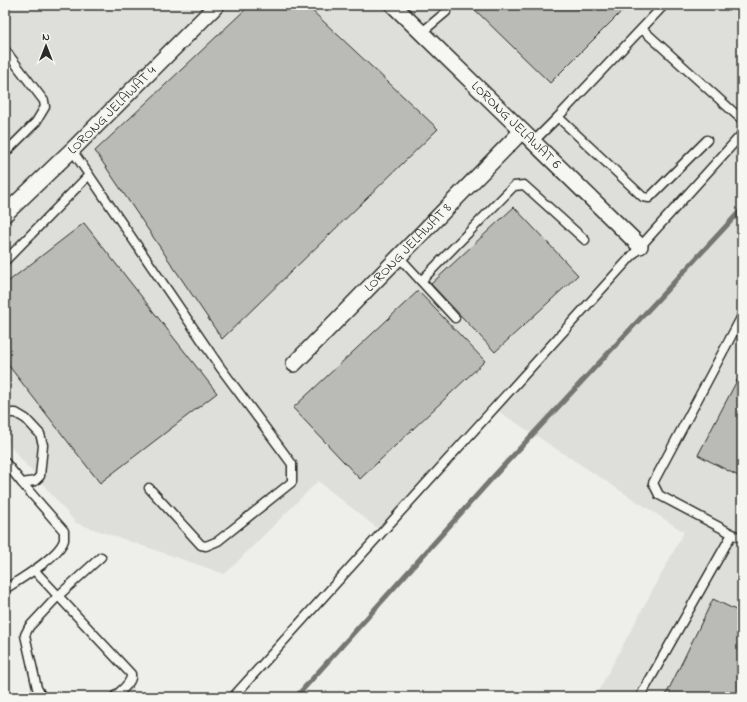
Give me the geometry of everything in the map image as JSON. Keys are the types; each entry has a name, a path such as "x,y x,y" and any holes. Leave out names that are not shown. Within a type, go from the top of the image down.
{"street":[{"name":"LORONG JELAWAT 4","path":"5,214 72,150 217,5"},
{"name":"LORONG JELAWAT 6","path":"393,5 640,246"},
{"name":"LORONG JELAWAT 8","path":"294,364 522,131"}],"lane":[{"path":"533,142 664,5"},
{"path":"421,33 446,12"},
{"path":"642,29 740,118"},
{"path":"5,50 44,101 45,107 36,122 5,153"},
{"path":"558,117 643,197 649,198 707,140"},
{"path":"232,697 742,134"},
{"path":"72,150 220,367 292,464 292,482 218,541 206,546 201,545 149,488"},
{"path":"5,261 89,175"},
{"path":"421,281 514,186 524,185 585,240"},
{"path":"400,257 455,318"},
{"path":"742,316 653,483 659,495 742,539"},
{"path":"5,413 16,413 26,419 40,434 43,445 40,476 35,481 22,483"},
{"path":"5,462 64,531 64,541 58,551 34,570 5,589"},
{"path":"640,697 732,534"},
{"path":"42,697 37,688 25,635 28,627 58,596 101,557"},
{"path":"34,570 131,674 132,678 130,681 114,697"}],"shaded area":[{"path":"5,5 742,5 742,697 595,697 684,532 495,409 377,528 318,481 225,574 76,523 5,440"}],"building":[{"path":"250,5 306,5 438,129 222,339 95,151"},
{"path":"470,5 628,5 550,83"},
{"path":"514,207 578,275 495,352 431,284"},
{"path":"84,223 217,393 100,483 5,361 5,284"},
{"path":"418,291 485,361 360,479 293,408"},
{"path":"742,371 742,478 698,455"},
{"path":"713,599 742,613 742,697 665,697"}],"waterway":[{"path":"296,697 495,475 742,209"}]}
